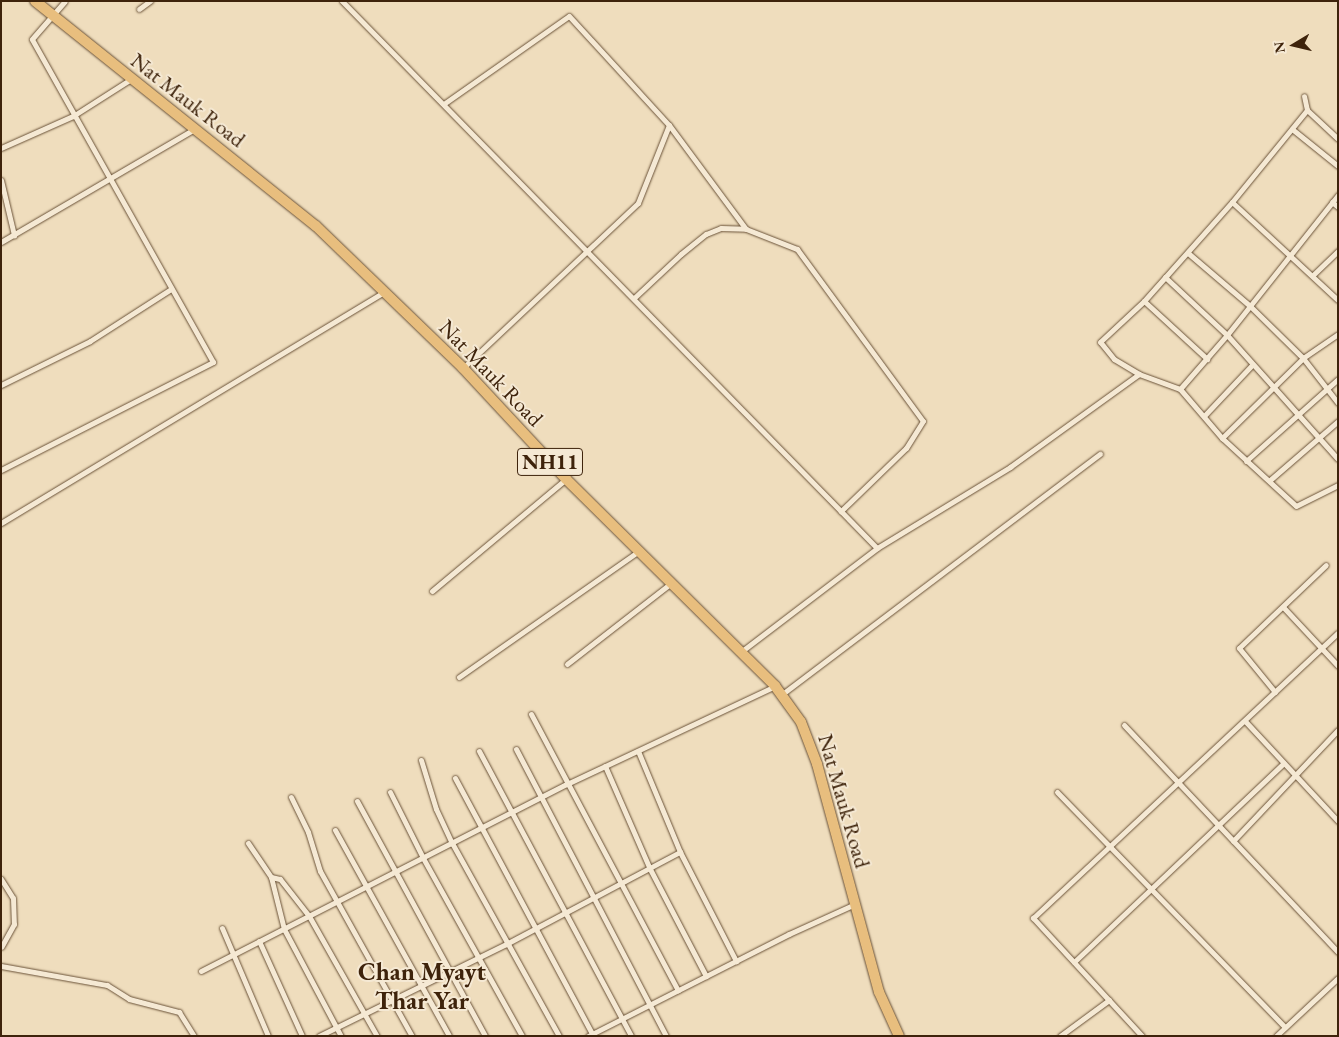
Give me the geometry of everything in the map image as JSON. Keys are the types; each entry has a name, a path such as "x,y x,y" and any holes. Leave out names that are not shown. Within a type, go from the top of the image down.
{"highway":[{"name":"Nat Mauk Road","path":"35,1 316,226 463,368 566,479 742,651 778,690 801,722 817,764 853,905 879,992 898,1036"}],"street":[{"path":"1,470 212,362 108,179 32,39 65,1"},
{"path":"139,9 150,1"},
{"path":"342,1 445,103 877,548"},
{"path":"445,103 569,16 669,125 746,229"},
{"path":"1,148 73,116 131,79"},
{"path":"1304,96 1307,110 1338,139"},
{"path":"1307,110 1188,253 1144,301 1100,342 1114,359 1139,374 1180,389 1222,438 1246,461 1270,480 1296,506 1338,484"},
{"path":"463,368 638,203 669,125"},
{"path":"1,242 194,129"},
{"path":"1292,129 1338,166"},
{"path":"1,180 14,235"},
{"path":"1180,389 1227,336 1338,195"},
{"path":"1232,202 1337,296"},
{"path":"1332,202 1338,208"},
{"path":"634,298 706,234 721,228 746,229 797,249 923,421 906,448 841,511"},
{"path":"1313,275 1338,251"},
{"path":"1188,253 1250,306 1303,358 1338,403"},
{"path":"1165,277 1227,336 1321,436 1338,459"},
{"path":"1,385 90,341 171,288"},
{"path":"1,523 384,292"},
{"path":"1144,301 1208,359"},
{"path":"1222,438 1276,388 1303,358 1338,334"},
{"path":"1204,416 1253,364"},
{"path":"742,651 877,548 1010,466 1139,374"},
{"path":"1246,461 1338,379"},
{"path":"1270,480 1338,421"},
{"path":"201,971 567,784 778,690 1100,454"},
{"path":"432,591 566,479"},
{"path":"459,677 640,551"},
{"path":"1275,692 1239,648 1284,608 1326,565"},
{"path":"566,664 672,583"},
{"path":"1284,608 1338,666"},
{"path":"1142,1036 1034,918 1338,633"},
{"path":"531,714 678,990"},
{"path":"1245,721 1338,821"},
{"path":"1124,725 1338,952"},
{"path":"1233,840 1338,730"},
{"path":"516,749 592,899 666,1036"},
{"path":"479,751 564,914 632,1036"},
{"path":"638,751 680,852 736,960"},
{"path":"421,760 436,809 452,843 558,1036"},
{"path":"1074,962 1284,763"},
{"path":"605,766 650,869 706,976"},
{"path":"454,778 536,929 590,1035 736,960 853,905"},
{"path":"390,792 423,858 522,1036"},
{"path":"1057,792 1285,1027"},
{"path":"291,797 308,832 320,871 412,1036"},
{"path":"357,801 485,1036"},
{"path":"334,830 448,1036"},
{"path":"248,843 271,877 284,929 341,1036"},
{"path":"319,1036 536,929 680,852"},
{"path":"271,877 280,879 309,916 377,1036"},
{"path":"1,879 13,898 14,924 1,947"},
{"path":"222,928 268,1036"},
{"path":"260,941 302,1036"},
{"path":"1,966 107,985 129,999 179,1012 194,1036"},
{"path":"1276,1036 1338,978"},
{"path":"1060,1036 1109,1000"}],"district":[{"name":"Chan Myayt Thar Yar","path":"422,986"}]}
